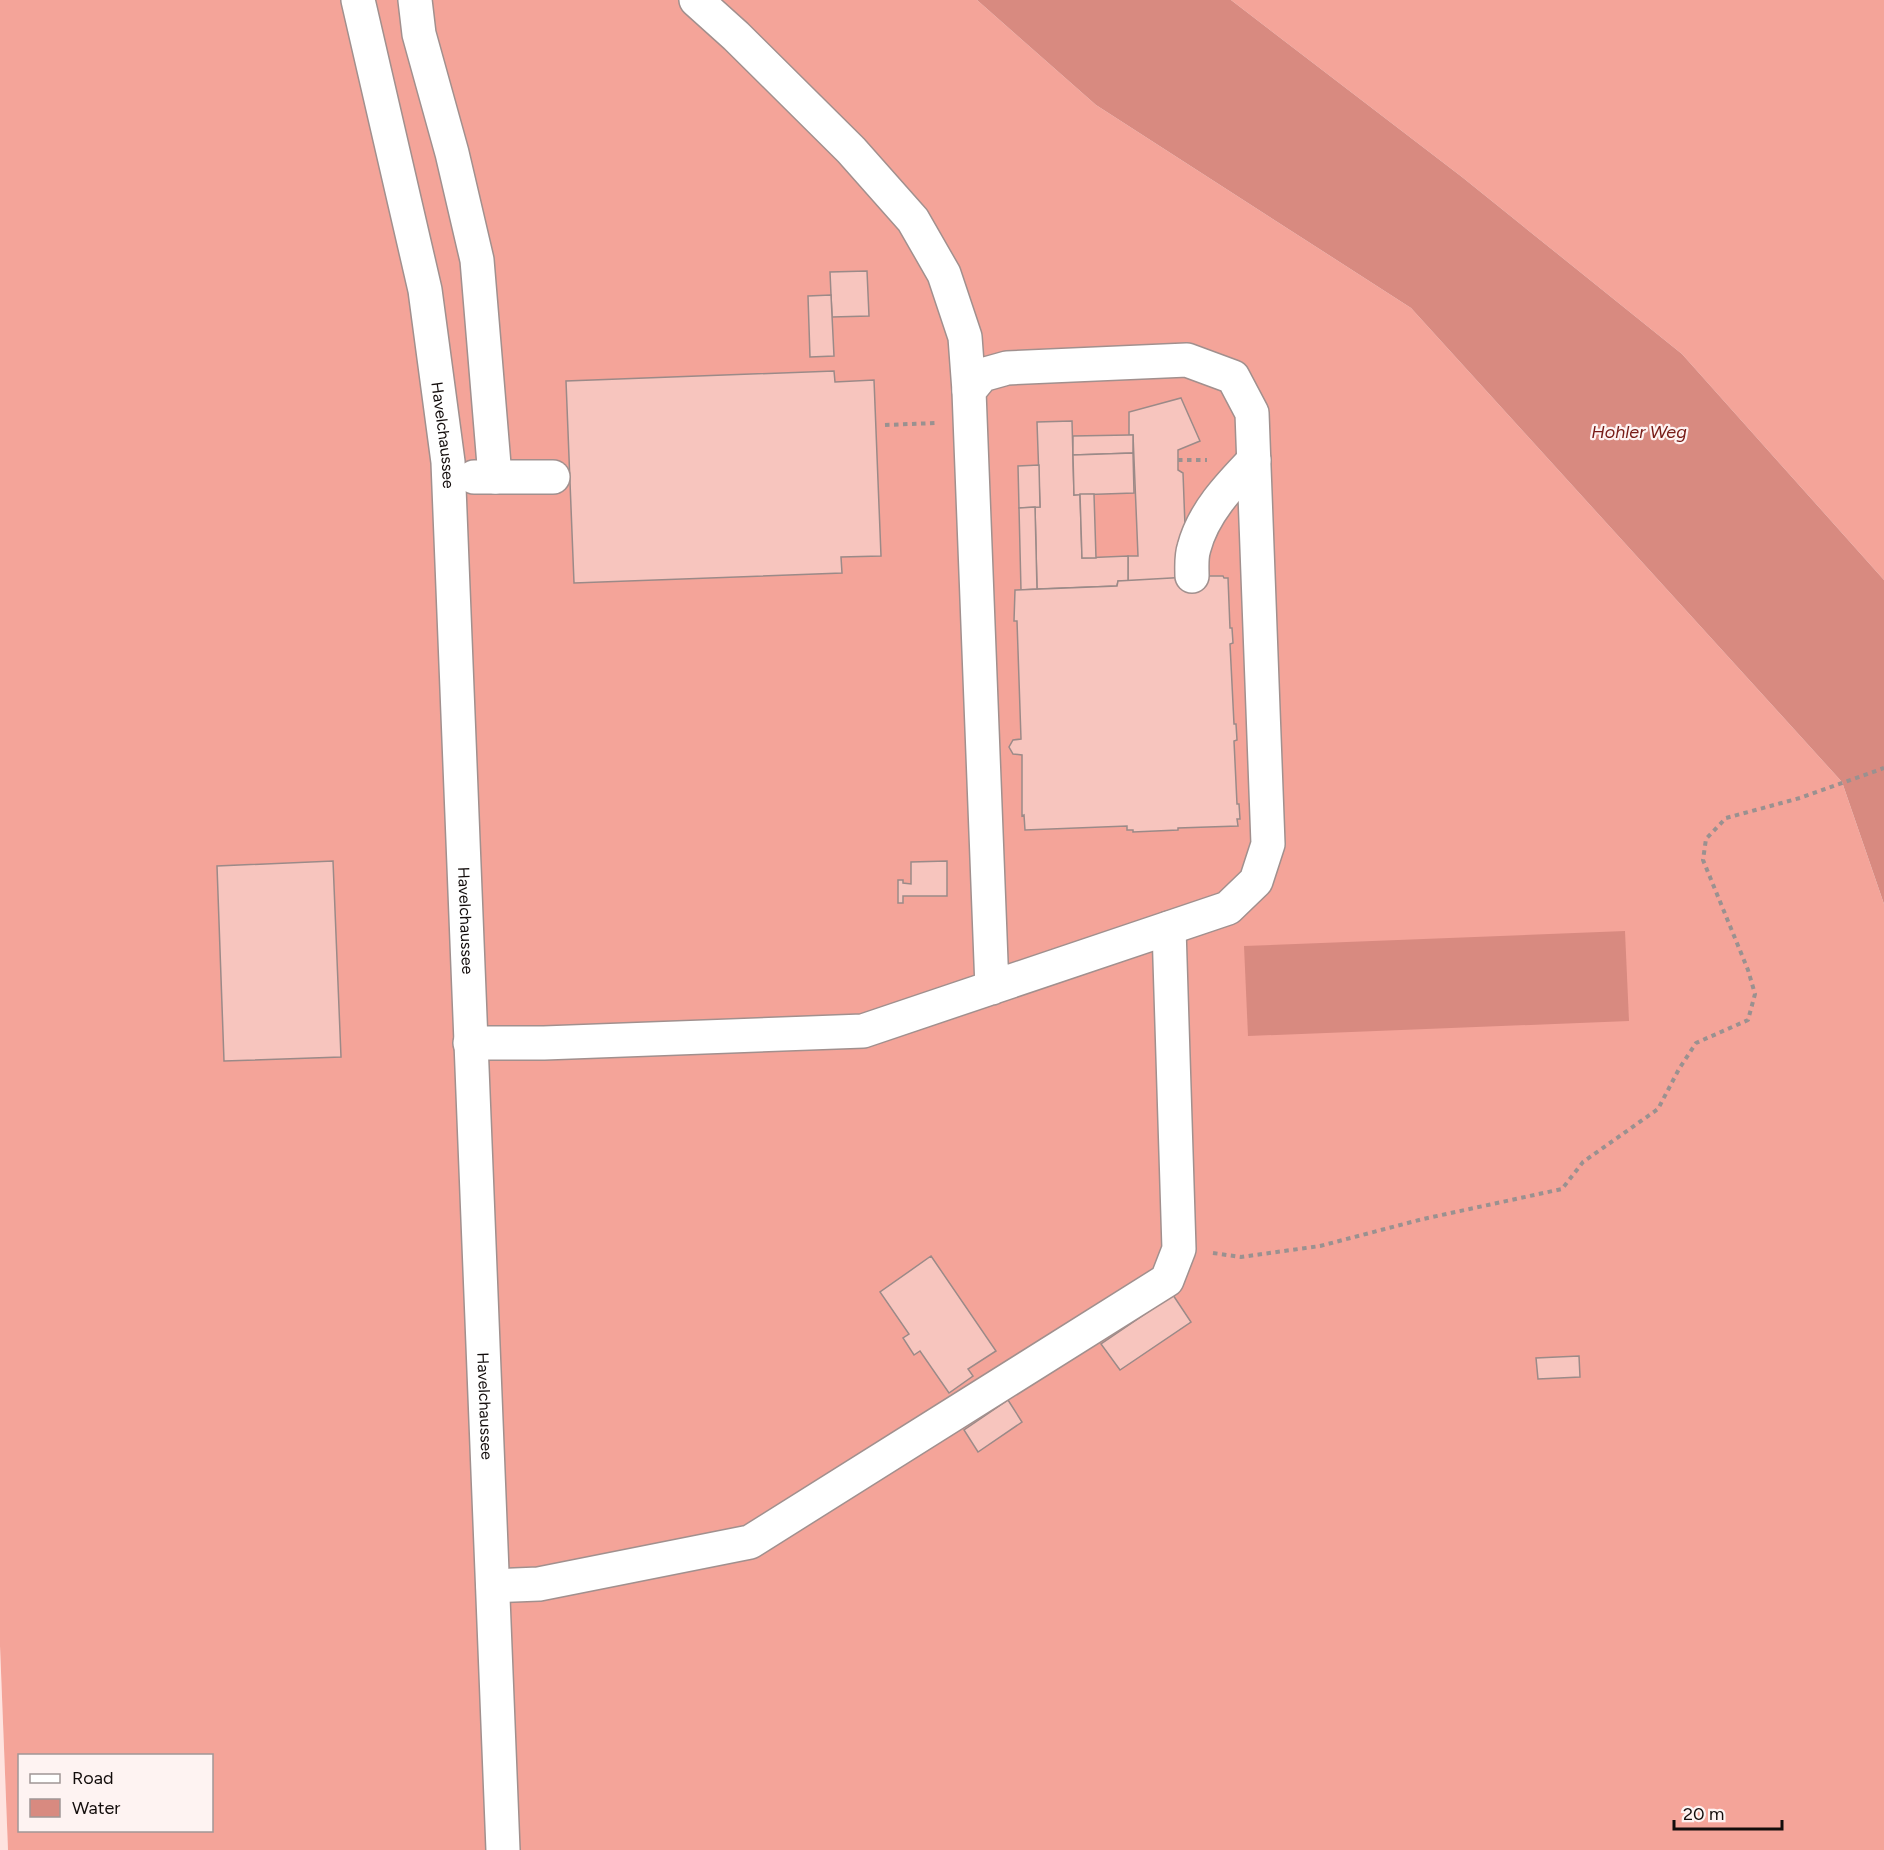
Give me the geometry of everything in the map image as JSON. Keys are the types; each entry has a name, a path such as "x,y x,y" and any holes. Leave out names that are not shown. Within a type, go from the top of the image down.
{"street":[{"name":"Havelchaussee","path":"357,0 425,290 448,477 503,1850"},
{"path":"415,0 419,34 452,153 477,260 495,477"},
{"path":"696,0 736,36 851,150 913,220 944,274 965,337 970,406 992,988"},
{"path":"470,1043 544,1043 863,1031 1228,908 1256,881 1268,844 1252,413 1233,377 1187,360 1007,368 982,375 970,406"},
{"path":"1192,576 1193,550 1201,526 1226,489 1254,460"},
{"path":"448,477 553,477"},
{"path":"494,1586 539,1584 750,1542 1167,1280 1179,1249 1169,928"}],"path":[{"path":"885,425 970,406"},
{"path":"1179,1249 1241,1257 1320,1246 1423,1219 1562,1190 1583,1162 1658,1109 1696,1043 1748,1020 1755,994 1748,970 1703,860 1706,839 1726,818 1800,798 1884,768"}],"shaded area":[{"path":"0,0 977,0 1096,105 1411,308 1842,782 1884,904 1884,1850 8,1850 0,1646"},
{"path":"1231,0 1884,0 1884,580 1682,354 1462,177"},
{"path":"0,1646 8,1850 0,1850"}],"water":[{"name":"Hohler Weg","path":"977,0 1231,0 1462,177 1682,354 1884,580 1884,904 1842,782 1411,308 1096,105"},
{"path":"1625,931 1629,1021 1248,1036 1244,946"}],"building":[{"path":"867,271 869,316 832,317 830,272"},
{"path":"831,295 834,356 810,357 808,296"},
{"path":"834,371 835,382 874,380 881,556 841,557 842,573 574,583 566,381"},
{"path":"1181,398 1200,441 1178,450 1178,470 1183,473 1187,579 1128,581 1128,556 1138,556 1133,435 1129,435 1129,412"},
{"path":"1072,421 1074,495 1080,494 1082,558 1128,556 1128,581 1118,581 1117,586 1037,589 1035,507 1040,507 1037,422"},
{"path":"1133,435 1133,453 1073,455 1073,436"},
{"path":"1133,453 1134,493 1074,495 1073,455"},
{"path":"1039,465 1040,507 1019,508 1018,466"},
{"path":"1080,494 1094,494 1096,558 1082,558"},
{"path":"1035,507 1037,589 1021,590 1019,508"},
{"path":"1207,576 1228,578 1230,628 1232,628 1233,643 1230,644 1234,724 1236,724 1237,740 1234,741 1237,804 1239,804 1240,819 1237,819 1238,826 1133,832 1133,830 1127,830 1127,826 1025,830 1024,815 1022,816 1022,755 1013,754 1009,747 1013,740 1021,739 1017,621 1014,621 1015,590 1117,586 1118,581"},
{"path":"333,861 341,1057 224,1061 217,866"},
{"path":"947,861 947,896 903,896 903,903 898,903 898,880 911,884 911,862"},
{"path":"931,1256 996,1351 968,1369 973,1376 949,1393 920,1351 914,1355 903,1338 909,1334 880,1292"},
{"path":"1173,1295 1191,1322 1120,1370 1101,1344"},
{"path":"1579,1356 1580,1377 1538,1379 1536,1358"},
{"path":"1008,1400 1022,1422 978,1452 964,1430"}]}
